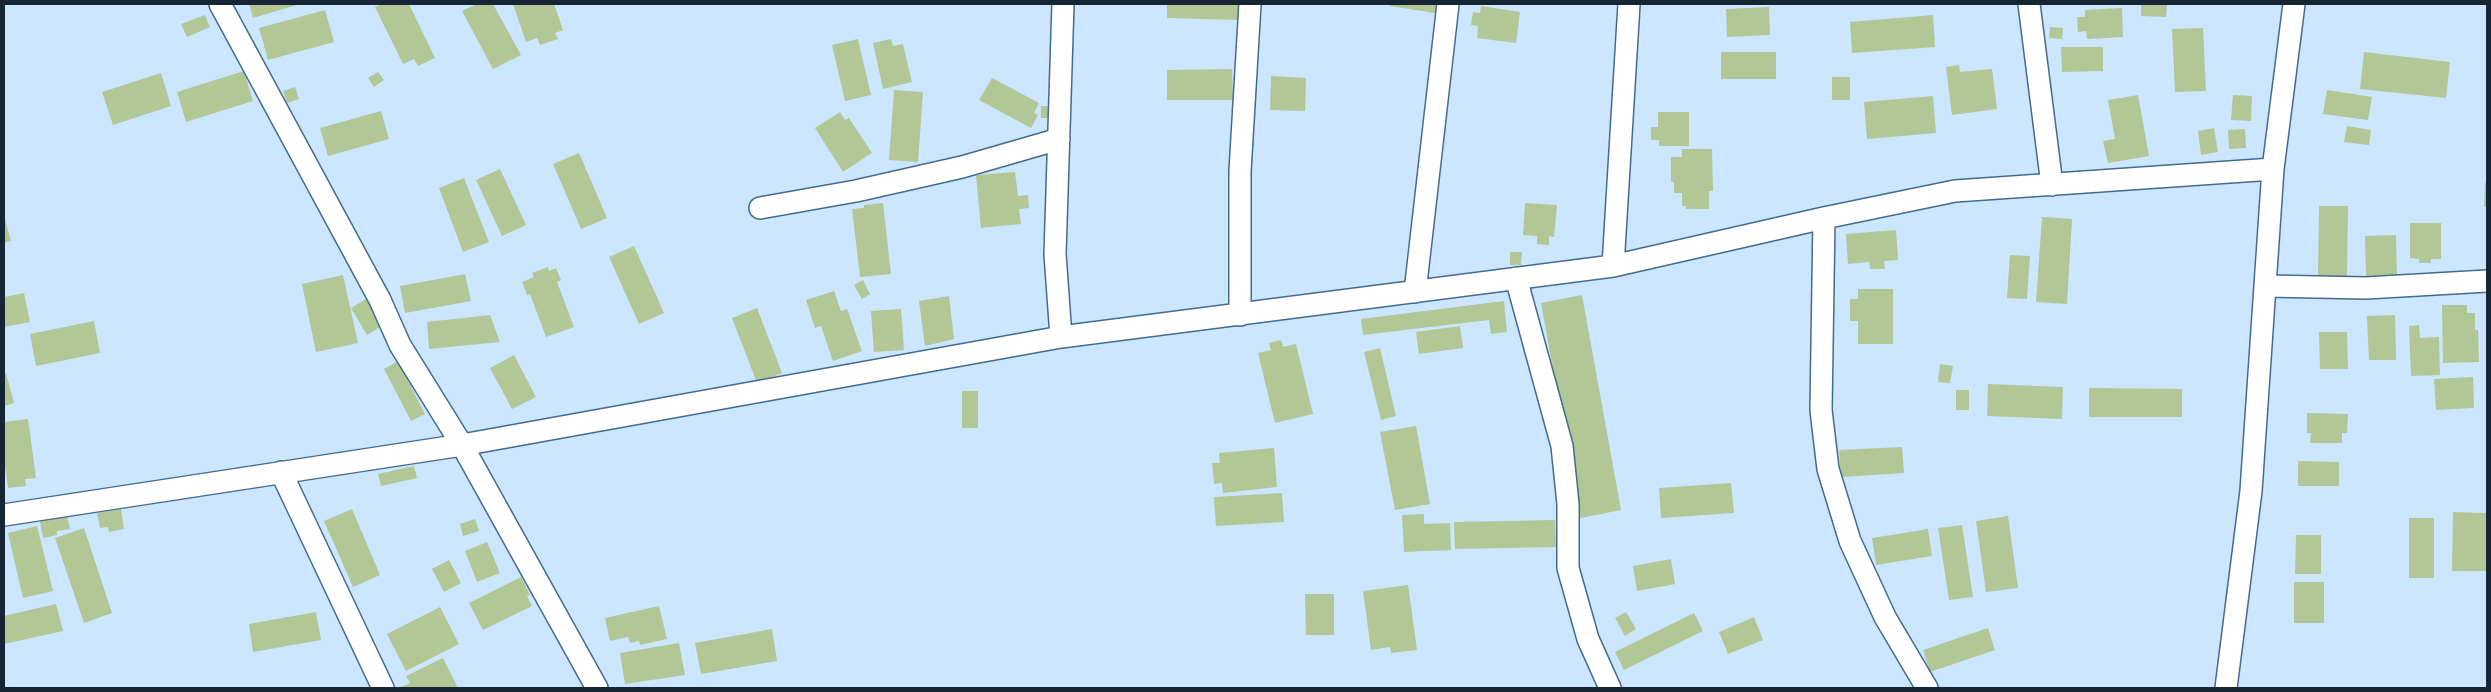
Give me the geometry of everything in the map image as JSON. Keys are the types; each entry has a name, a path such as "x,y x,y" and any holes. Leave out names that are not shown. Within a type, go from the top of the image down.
{"street":[{"path":"220,4 380,300 400,345 462,445 597,688"},
{"path":"1062,337 1055,254 1063,4"},
{"path":"1240,314 1240,171 1250,4"},
{"path":"1415,292 1448,4"},
{"path":"1613,266 1629,4"},
{"path":"2030,4 2052,185"},
{"path":"2226,688 2251,491 2267,286 2273,170 2294,4"},
{"path":"760,208 856,191 962,167 1059,139"},
{"path":"4,515 462,445 1062,337 1613,266 1824,218 1955,191 2273,170"},
{"path":"1824,218 1821,410 1828,469 1850,541 1881,609 1928,688"},
{"path":"1516,278 1562,446 1568,504 1568,568 1588,639 1610,688"},
{"path":"2267,286 2366,288 2487,282"},
{"path":"281,472 383,688"}],"building":[{"path":"249,4 300,4 253,18"},
{"path":"382,4 409,4 435,58 418,66 414,59 403,64 375,7"},
{"path":"477,4 493,4 521,55 493,69 462,11"},
{"path":"513,4 554,4 563,30 555,33 558,39 540,45 537,38 526,42"},
{"path":"1167,4 1241,4 1241,20 1167,18"},
{"path":"1390,4 1437,4 1435,13 1390,6"},
{"path":"2141,4 2167,4 2166,17 2141,16"},
{"path":"1481,6 1520,12 1516,43 1477,38 1478,26 1471,25 1473,12 1480,13"},
{"path":"1769,7 1770,35 1727,37 1726,9"},
{"path":"2122,8 2123,37 2087,39 2086,31 2078,32 2077,17 2085,17 2085,10"},
{"path":"325,10 334,42 268,60 259,28"},
{"path":"205,15 210,27 187,37 181,24"},
{"path":"1933,15 1935,47 1852,53 1850,22"},
{"path":"2050,27 2063,28 2062,39 2049,38"},
{"path":"2203,28 2206,91 2175,92 2172,29"},
{"path":"858,39 871,95 845,101 832,45"},
{"path":"891,39 893,46 903,44 912,82 883,89 873,43"},
{"path":"2061,47 2103,47 2103,71 2062,72"},
{"path":"1721,52 1776,52 1776,79 1721,79"},
{"path":"2364,52 2450,62 2446,98 2360,89"},
{"path":"1959,65 1960,72 1992,69 1997,109 1952,115 1946,67"},
{"path":"1232,69 1233,100 1167,100 1167,70"},
{"path":"244,71 253,101 186,122 177,92"},
{"path":"378,72 384,80 374,87 368,78"},
{"path":"161,73 171,106 113,125 102,92"},
{"path":"1271,76 1306,78 1305,111 1270,110"},
{"path":"1832,77 1850,77 1850,100 1832,100"},
{"path":"992,78 1039,103 1034,113 1038,115 1031,128 979,100"},
{"path":"295,87 299,99 287,103 283,91"},
{"path":"894,90 923,92 918,162 889,160"},
{"path":"2327,90 2372,97 2368,120 2323,114"},
{"path":"2138,95 2149,156 2108,163 2103,141 2115,139 2108,100"},
{"path":"2233,95 2252,96 2251,121 2231,120"},
{"path":"1933,96 1936,133 1867,139 1864,102"},
{"path":"1041,106 1056,106 1056,118 1041,118"},
{"path":"381,111 389,139 328,156 320,128"},
{"path":"840,112 845,120 849,118 872,153 843,172 815,128"},
{"path":"1658,112 1689,112 1689,146 1659,146 1659,140 1651,140 1651,127 1658,127"},
{"path":"2347,126 2371,130 2369,145 2344,142"},
{"path":"2214,128 2218,152 2201,155 2198,131"},
{"path":"2245,129 2246,148 2229,149 2228,130"},
{"path":"1682,149 1712,149 1713,191 1709,191 1709,209 1686,209 1686,206 1682,206 1682,193 1674,193 1674,182 1671,182 1671,157 1682,157"},
{"path":"579,153 607,218 581,229 553,164"},
{"path":"500,169 526,225 502,236 476,180"},
{"path":"1015,172 1018,196 1028,195 1029,208 1019,209 1021,224 981,228 976,175"},
{"path":"464,178 489,242 463,252 439,188"},
{"path":"2485,183 2487,183 2487,207 2484,207"},
{"path":"883,203 891,274 860,277 852,209 864,208 864,205"},
{"path":"1525,203 1557,205 1554,237 1549,236 1549,245 1537,244 1537,236 1523,235"},
{"path":"2319,206 2348,206 2347,276 2318,276"},
{"path":"4,216 11,241 4,243"},
{"path":"2042,217 2072,219 2067,304 2036,302"},
{"path":"2410,223 2441,223 2441,259 2431,259 2431,263 2419,263 2419,259 2410,258"},
{"path":"1896,230 1898,260 1884,261 1885,269 1870,269 1869,262 1848,264 1846,234"},
{"path":"2396,235 2397,275 2366,276 2365,236"},
{"path":"634,246 664,313 639,324 609,257"},
{"path":"1510,252 1522,252 1521,265 1510,265"},
{"path":"2010,255 2030,256 2027,299 2007,298"},
{"path":"548,267 549,271 556,268 561,280 557,282 574,327 546,337 530,294 527,295 522,282 534,277 532,273"},
{"path":"465,274 471,301 405,313 400,286"},
{"path":"343,275 358,343 316,352 302,284"},
{"path":"863,280 870,294 862,299 854,285"},
{"path":"1858,289 1893,289 1893,344 1858,344 1858,321 1850,321 1850,299 1858,299"},
{"path":"834,291 841,311 847,309 862,351 833,361 821,326 815,328 806,300"},
{"path":"24,293 30,322 4,327 4,297"},
{"path":"1582,295 1621,510 1580,518 1541,303"},
{"path":"949,296 954,339 925,346 919,301"},
{"path":"368,298 383,325 367,335 351,308"},
{"path":"1504,301 1507,332 1491,334 1489,320 1363,335 1361,319"},
{"path":"2442,305 2467,305 2467,313 2475,313 2475,330 2478,330 2479,362 2443,363"},
{"path":"757,308 782,373 757,383 732,318"},
{"path":"901,309 904,350 874,352 871,311"},
{"path":"490,315 500,342 429,349 427,322"},
{"path":"2395,315 2396,360 2369,360 2367,316"},
{"path":"94,321 100,353 36,366 30,334"},
{"path":"2419,325 2420,338 2439,337 2440,375 2411,376 2409,326"},
{"path":"1460,326 1463,348 1419,354 1416,332"},
{"path":"2319,332 2347,332 2348,369 2320,369"},
{"path":"1281,340 1283,347 1296,344 1313,414 1275,423 1258,353 1271,350 1269,343"},
{"path":"1380,348 1396,416 1381,420 1364,352"},
{"path":"514,355 536,397 512,409 490,368"},
{"path":"398,361 425,414 411,421 384,369"},
{"path":"1940,364 1953,366 1950,383 1938,382"},
{"path":"6,373 14,403 4,406 4,374"},
{"path":"2473,377 2474,408 2436,410 2434,379"},
{"path":"1988,384 2063,387 2062,419 1987,416"},
{"path":"2089,388 2182,389 2182,417 2089,417"},
{"path":"1956,390 1969,390 1969,410 1956,410"},
{"path":"962,391 978,391 978,428 962,428"},
{"path":"2307,413 2348,414 2347,433 2342,433 2342,443 2310,443 2311,433 2307,433"},
{"path":"28,419 36,478 25,479 26,486 8,488 4,460 4,422"},
{"path":"1416,426 1430,504 1395,510 1380,432"},
{"path":"1902,447 1904,473 1841,477 1839,450"},
{"path":"1274,448 1277,487 1223,493 1222,483 1214,484 1212,463 1220,463 1219,453"},
{"path":"2298,461 2339,462 2339,486 2298,486"},
{"path":"414,466 417,478 381,486 378,474"},
{"path":"1731,483 1734,513 1661,518 1659,488"},
{"path":"1282,493 1284,522 1216,526 1214,497"},
{"path":"121,509 124,529 109,532 108,527 100,528 97,513"},
{"path":"352,509 380,575 353,587 324,521"},
{"path":"2453,512 2487,513 2487,571 2452,571"},
{"path":"1424,514 1424,524 1450,523 1451,550 1404,552 1402,515"},
{"path":"67,515 70,529 57,531 57,535 43,538 40,521"},
{"path":"2008,516 2018,588 1986,592 1976,521"},
{"path":"2409,518 2434,518 2434,578 2409,578"},
{"path":"475,519 479,531 463,536 460,524"},
{"path":"1555,520 1556,547 1455,549 1454,522"},
{"path":"1962,525 1973,597 1949,600 1938,528"},
{"path":"37,526 53,591 23,598 8,533"},
{"path":"84,528 112,613 84,623 55,538"},
{"path":"1928,529 1932,556 1876,565 1872,538"},
{"path":"2296,535 2321,535 2321,574 2295,574"},
{"path":"487,542 500,573 477,582 465,551"},
{"path":"1671,559 1675,584 1637,591 1633,566"},
{"path":"449,560 461,583 444,592 432,569"},
{"path":"521,577 530,595 527,596 532,606 483,630 469,603"},
{"path":"2294,582 2324,582 2324,623 2294,623"},
{"path":"1408,585 1417,650 1391,653 1390,647 1371,650 1363,591"},
{"path":"1305,594 1334,594 1334,635 1306,635"},
{"path":"56,604 63,631 4,644 4,616"},
{"path":"659,606 667,639 640,645 639,641 630,643 628,637 610,641 605,618"},
{"path":"440,607 459,644 406,671 387,634"},
{"path":"316,612 321,640 253,652 249,624"},
{"path":"1626,612 1636,629 1625,636 1615,618"},
{"path":"1694,613 1703,631 1624,670 1615,652"},
{"path":"1754,617 1763,640 1728,654 1719,632"},
{"path":"1988,628 1995,650 1930,672 1923,650"},
{"path":"772,629 777,661 701,674 695,643"},
{"path":"679,643 685,675 625,684 620,653"},
{"path":"443,658 457,686 453,688 399,688 410,683 406,676"}]}
